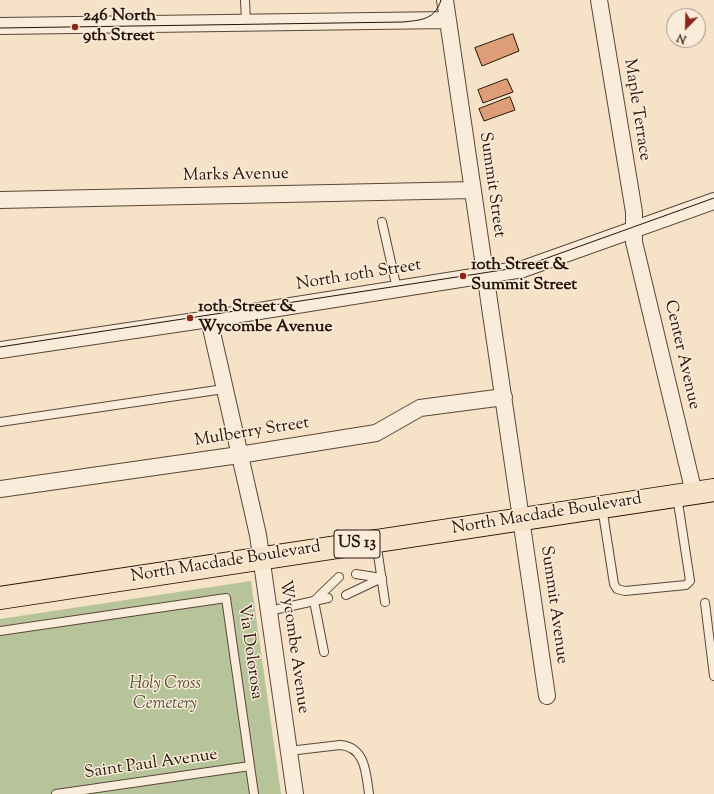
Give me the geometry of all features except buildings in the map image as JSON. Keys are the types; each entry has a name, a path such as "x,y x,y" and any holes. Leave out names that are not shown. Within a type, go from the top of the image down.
{"main road":[{"name":"North Macdade Boulevard","path":"0,598 695,493"}],"street":[{"name":"Summit Street","path":"445,0 521,519"},
{"name":"Maple Terrace","path":"599,0 634,212 634,228"},
{"path":"0,26 448,20"},
{"name":"Marks Avenue","path":"0,200 473,190"},
{"name":"North 10th Street","path":"0,350 523,270 634,228 714,201"},
{"name":"Center Avenue","path":"634,228 634,242 695,493"},
{"name":"Wycombe Avenue","path":"209,319 258,534 295,794"},
{"name":"Mulberry Street","path":"0,490 239,455 376,433 420,408 504,397"},
{"name":"Summit Avenue","path":"521,519 547,696"}],"lane":[{"path":"245,0 246,22"},
{"path":"382,222 397,289"},
{"path":"0,422 224,389"},
{"path":"602,507 614,584 617,589 625,592 686,586 690,581 689,574 695,493"},
{"path":"376,541 385,602"},
{"path":"356,574 382,578"},
{"path":"314,601 339,577"},
{"path":"346,595 382,578"},
{"name":"Via Dolorosa","path":"0,631 226,598 254,794"},
{"path":"269,611 328,598"},
{"path":"314,601 324,652"},
{"path":"705,603 714,676"},
{"path":"289,751 340,745 347,746 355,751 362,759 369,794"},
{"name":"Saint Paul Avenue","path":"56,794 250,766"}],"green space":[{"name":"Holy Cross Cemetery","path":"251,581 281,794 0,794 0,619"}],"tram line":[{"path":"0,28 403,22 416,21 426,18 435,12 441,0"},
{"path":"0,347 522,267 714,198"}],"place":[{"name":"246 North 9th Street","path":"75,27"},
{"name":"10th Street & Summit Street","path":"463,276"},
{"name":"10th Street & Wycombe Avenue","path":"190,318"}]}
